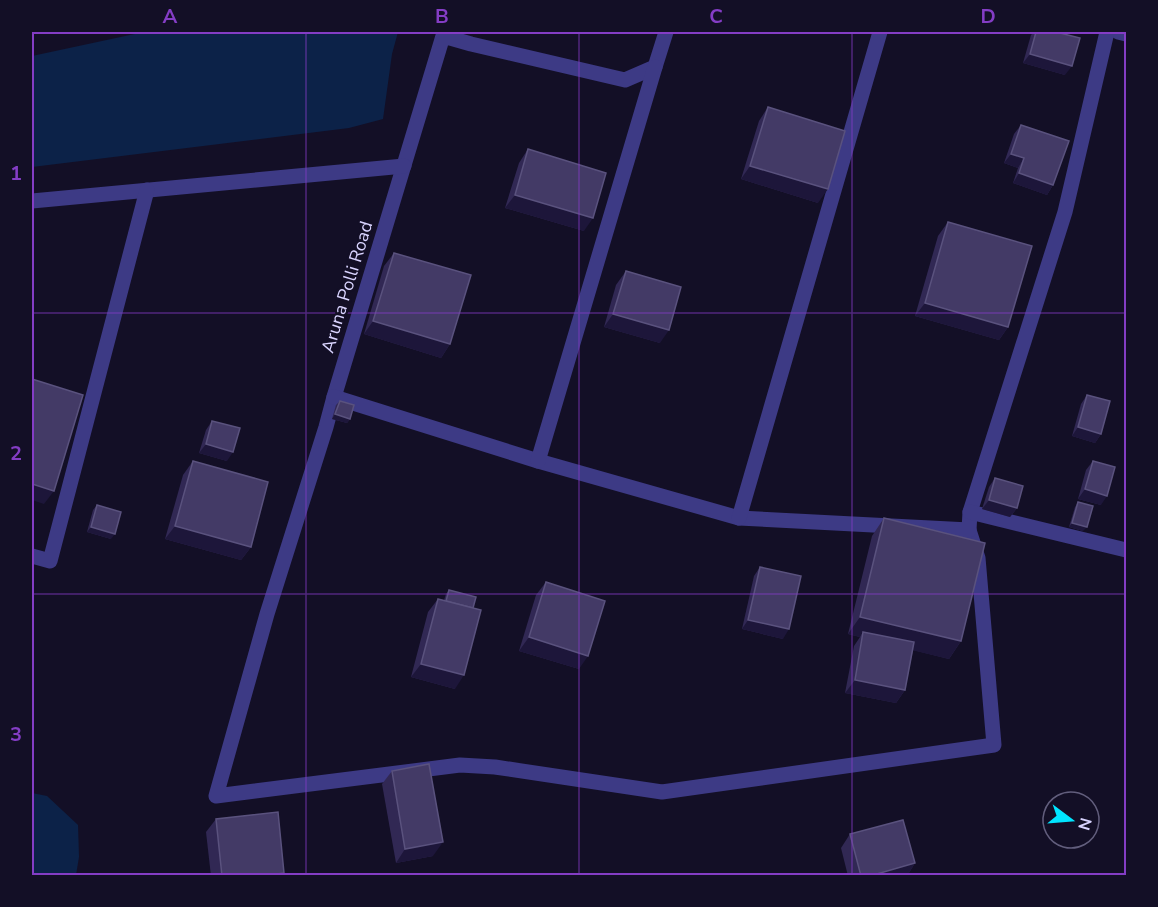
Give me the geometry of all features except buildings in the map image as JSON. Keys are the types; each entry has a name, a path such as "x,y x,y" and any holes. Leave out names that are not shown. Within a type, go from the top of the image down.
{"street":[{"path":"538,461 666,32"},
{"path":"739,518 880,32"},
{"path":"334,397 538,461 739,518 969,530 970,512 1065,212 1107,32"},
{"path":"1118,32 1126,34"},
{"name":"Aruna Polli Road","path":"655,67 625,80 471,44 443,34 326,427 267,614 216,796 460,765 495,767 662,792 994,745 978,558 969,530"},
{"path":"32,201 404,166"},
{"path":"32,556 50,561 147,190"},
{"path":"970,512 1126,550"}],"water":[{"path":"144,32 398,32 392,54 383,119 349,128 32,167 32,56"},
{"path":"32,793 47,796 78,825 79,857 76,875 32,875"}]}
